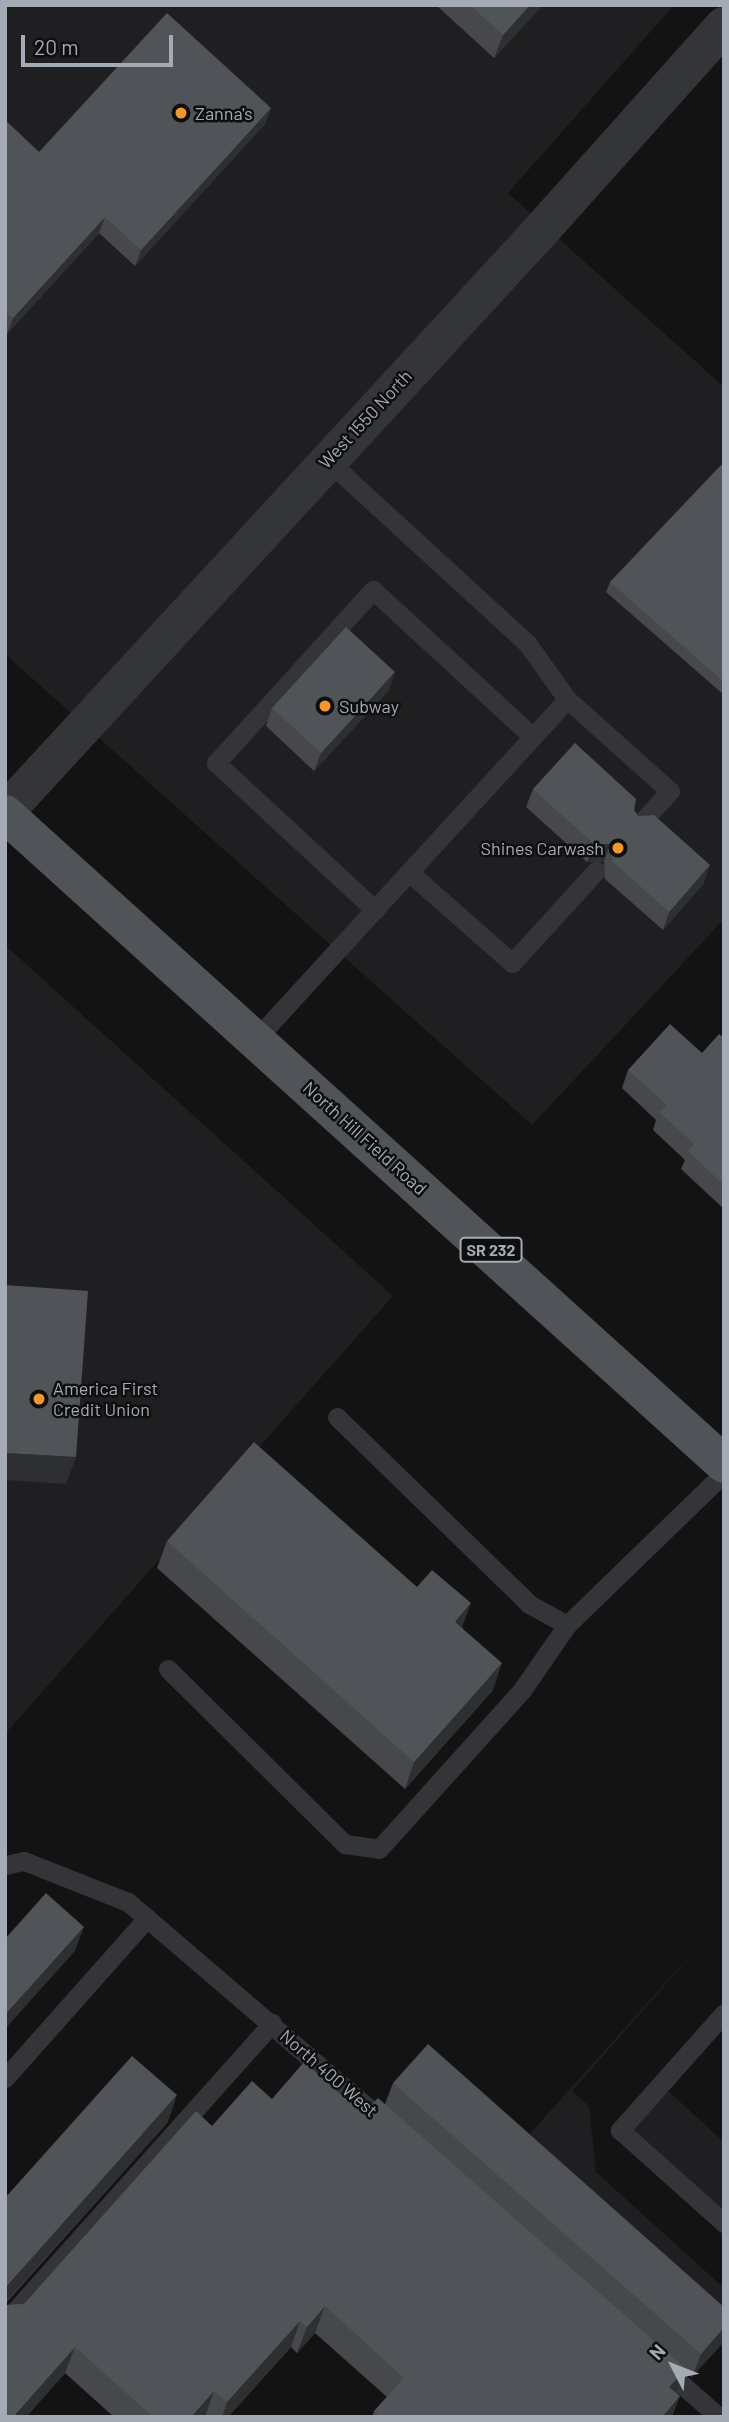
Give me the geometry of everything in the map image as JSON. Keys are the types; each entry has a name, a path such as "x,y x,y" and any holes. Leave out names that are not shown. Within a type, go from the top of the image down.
{"main road":[{"name":"North Hill Field Road","path":"5,813 724,1464"}],"street":[{"name":"West 1550 North","path":"5,813 326,459 536,236 724,26"}],"lane":[{"path":"326,459 527,643 567,699 670,791 639,825"},
{"path":"375,910 216,763 373,590 533,737"},
{"path":"255,1040 567,699"},
{"path":"410,873 512,964 596,871"},
{"path":"337,1417 529,1604 567,1625"},
{"path":"168,1669 345,1844 379,1849 522,1690 567,1625 724,1473"},
{"name":"North 400 West","path":"5,1865 24,1861 128,1902 272,2022 407,2142"},
{"path":"5,2078 147,1919"},
{"path":"724,2013 620,2130 724,2223"},
{"path":"5,2322 272,2022"},
{"path":"646,2353 719,2417"}],"shaded area":[{"path":"5,5 674,5 508,193 724,387 724,919 532,1125 5,654"},
{"path":"5,945 393,1296 5,1734"},
{"path":"724,1918 572,2091 589,2106 596,2172 724,2288 724,2316 526,2138"},
{"path":"663,2086 724,2142 724,2211 626,2125"}],"building":[{"path":"470,5 530,5 503,35"},
{"path":"167,13 271,108 141,250 105,217 13,318 5,312 5,120 39,152"},
{"path":"721,465 724,467 724,682 610,582"},
{"name":"Subway","path":"346,627 395,672 321,753 272,708"},
{"name":"Shines Carwash","path":"575,743 636,799 634,810 638,816 654,815 710,865 669,912 612,861 610,844 594,844 533,789"},
{"path":"670,1024 702,1053 719,1034 724,1038 724,1185 688,1151 694,1144 659,1112 667,1105 628,1070"},
{"name":"America First Credit Union","path":"5,1285 88,1291 76,1457 5,1453"},
{"path":"254,1442 417,1587 432,1570 471,1603 455,1622 502,1663 414,1762 167,1541"},
{"path":"46,1893 84,1927 5,2015 5,1939"},
{"path":"428,2044 724,2307 724,2328 701,2354 393,2083"},
{"path":"132,2056 177,2095 5,2288 5,2198"},
{"path":"304,2062 363,2114 378,2098 686,2369 669,2387 680,2396 662,2417 380,2417 374,2411 404,2378 325,2306 307,2327 300,2321 227,2402 214,2391 191,2417 153,2417 75,2347 13,2417 5,2417 5,2302 7,2305 24,2304 196,2111 212,2126 252,2081 272,2099"}],"place":[{"name":"Zanna's","path":"181,113"},
{"name":"Subway","path":"325,706"},
{"name":"Shines Carwash","path":"618,848"},
{"name":"America First Credit Union","path":"39,1399"}]}
